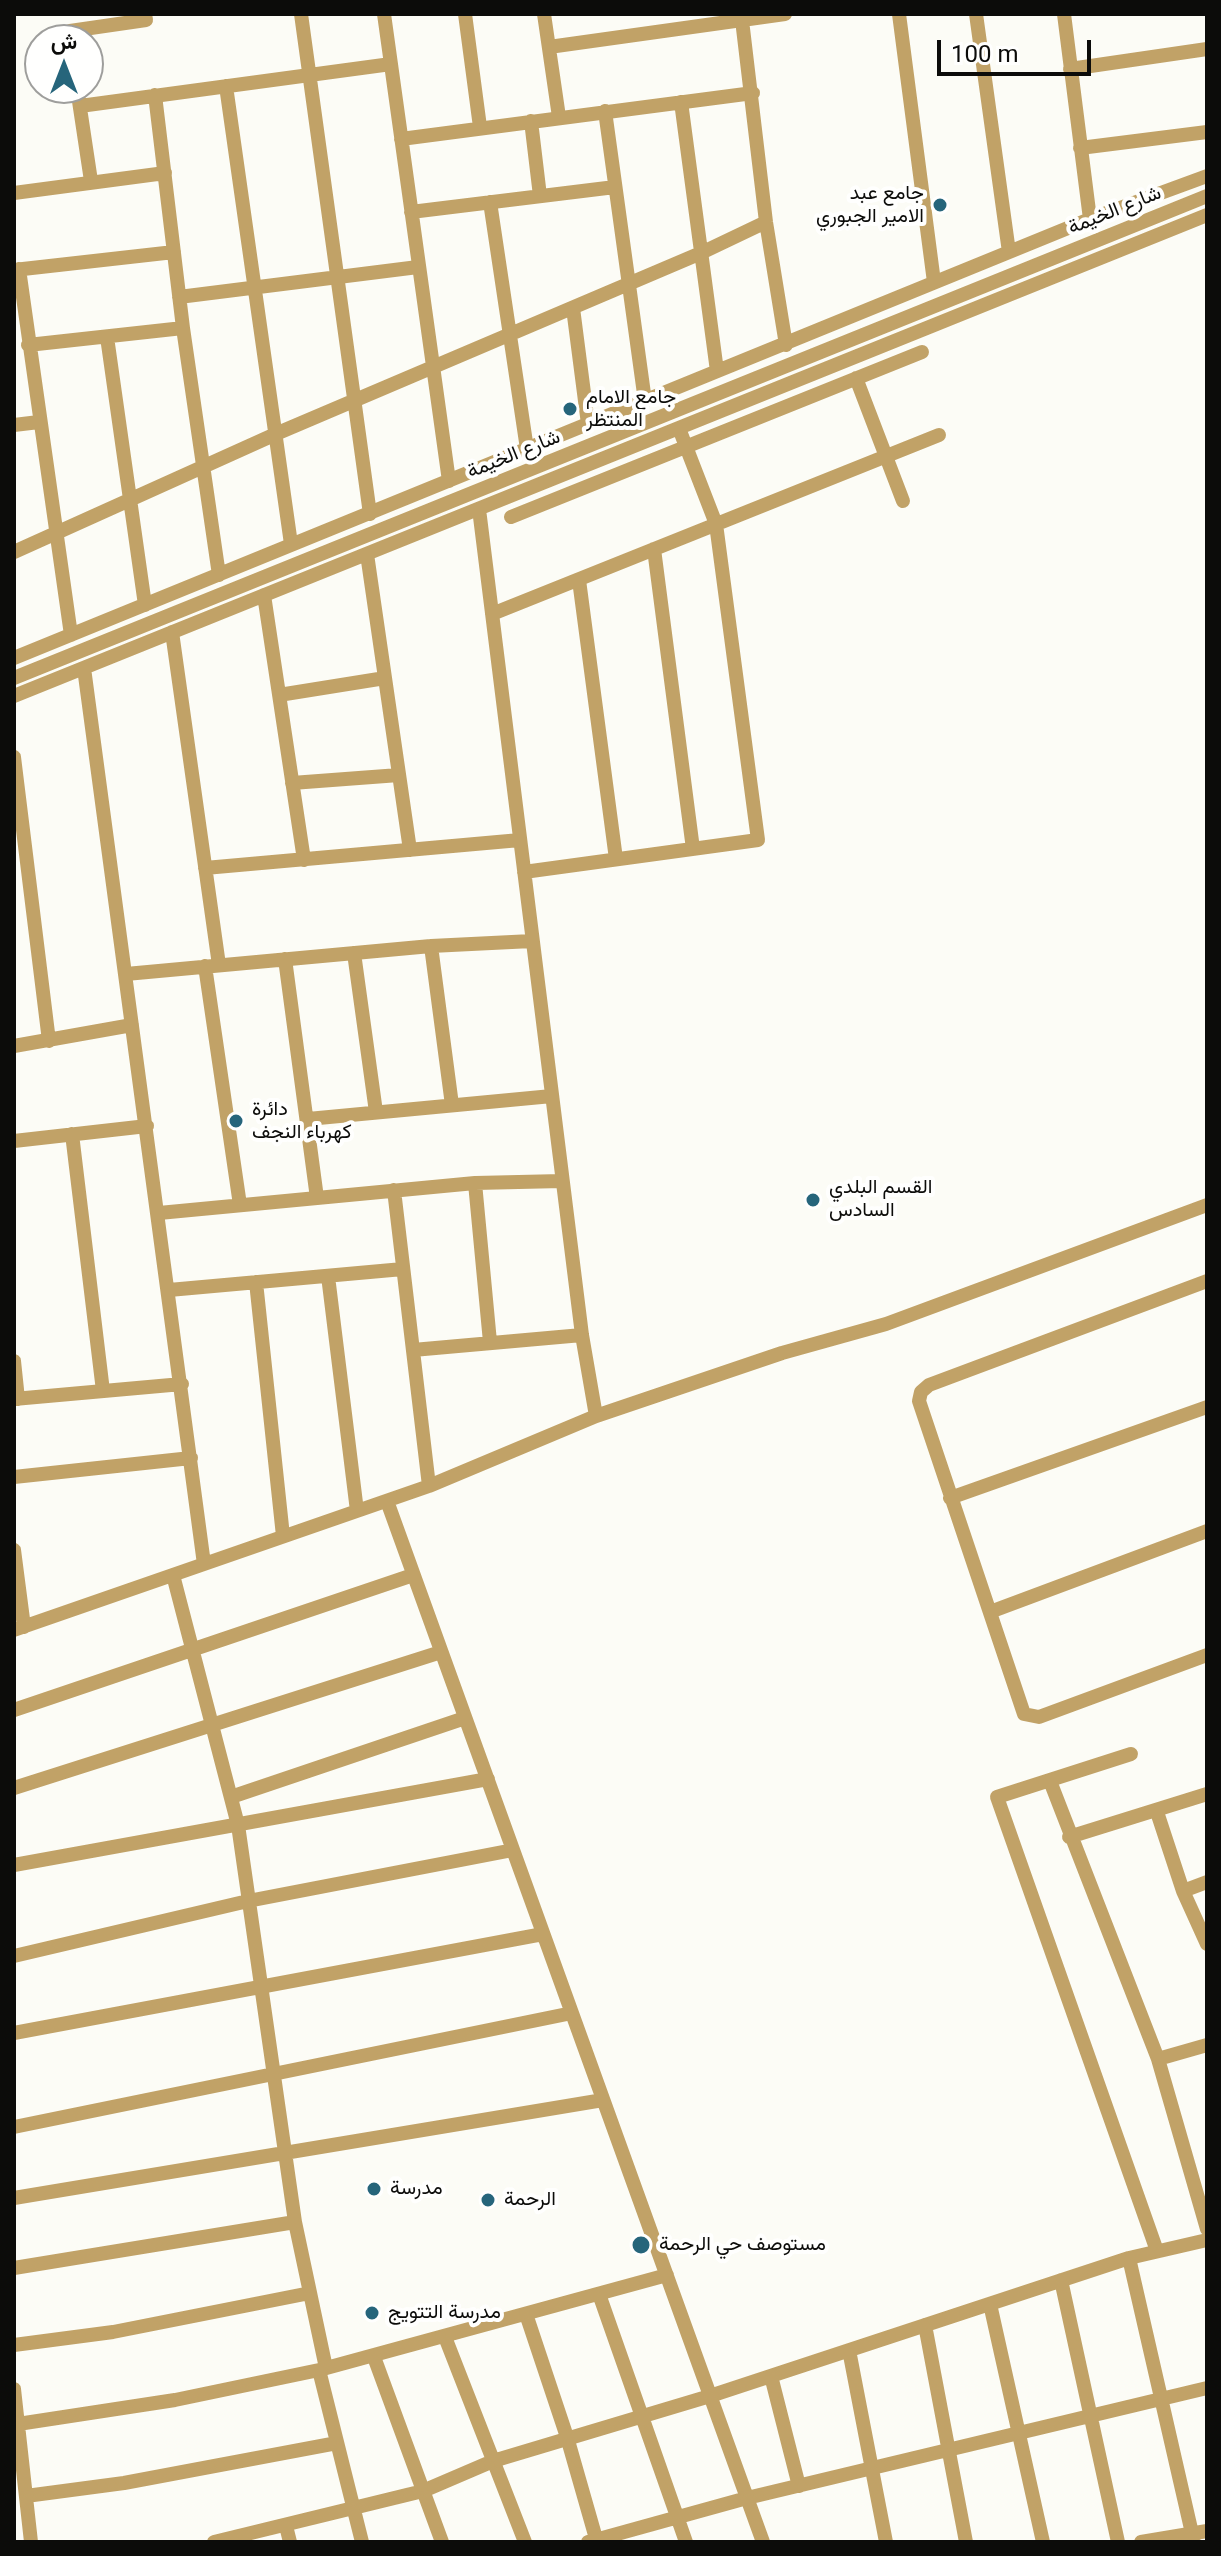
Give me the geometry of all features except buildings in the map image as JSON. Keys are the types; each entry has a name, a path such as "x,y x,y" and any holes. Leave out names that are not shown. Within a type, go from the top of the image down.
{"street":[{"path":"104,29 146,20 145,14"},
{"path":"301,14 370,514"},
{"path":"384,14 449,481"},
{"path":"465,14 480,127"},
{"path":"544,14 559,117"},
{"path":"549,47 785,14"},
{"path":"899,14 934,282"},
{"path":"976,14 1009,252"},
{"path":"1064,14 1090,219"},
{"path":"742,20 766,222 786,345"},
{"path":"1070,69 1207,49"},
{"path":"91,181 80,106 391,64"},
{"path":"226,86 278,433 291,544"},
{"path":"401,139 753,93"},
{"path":"155,95 183,328 219,575"},
{"path":"681,102 717,371"},
{"path":"605,111 645,401"},
{"path":"531,121 540,196"},
{"path":"1080,148 1207,132"},
{"path":"14,193 165,173"},
{"path":"14,658 934,282 1207,176"},
{"path":"411,212 615,187"},
{"name":"شارع الخيمة","path":"14,678 1207,196"},
{"path":"490,202 527,449"},
{"name":"شارع الخيمة","path":"14,696 680,431 1207,215"},
{"path":"14,552 278,433 629,285 766,222"},
{"path":"71,635 16,270 174,252"},
{"path":"179,297 418,267"},
{"path":"962,271 969,292"},
{"path":"934,306 940,325"},
{"path":"573,308 588,424"},
{"path":"28,345 183,328"},
{"path":"876,330 884,348"},
{"path":"107,337 145,605"},
{"path":"511,517 922,352"},
{"path":"856,378 903,501"},
{"path":"14,425 39,422"},
{"path":"524,872 758,840 716,524 680,431"},
{"path":"492,614 939,435"},
{"path":"476,470 483,489"},
{"path":"479,509 562,1181 596,1416"},
{"path":"375,532 351,548 350,554 362,556 385,678 410,850"},
{"path":"654,549 693,849"},
{"path":"283,587 313,569 313,563 306,561"},
{"path":"579,580 616,859"},
{"path":"264,595 304,860"},
{"path":"172,632 205,868 212,966 240,1205"},
{"path":"84,668 204,1564"},
{"path":"279,695 385,678"},
{"path":"14,757 18,813 31,888 49,1041"},
{"path":"292,783 399,775"},
{"path":"205,868 520,840"},
{"path":"14,892 31,888"},
{"path":"126,974 431,946 532,941"},
{"path":"431,946 452,1105"},
{"path":"354,953 376,1112"},
{"path":"285,959 317,1198"},
{"path":"14,1046 132,1025"},
{"path":"308,1119 552,1096"},
{"path":"14,1141 147,1126"},
{"path":"72,1134 103,1391"},
{"path":"159,1213 475,1183 562,1181"},
{"path":"475,1183 490,1342"},
{"path":"394,1190 429,1486"},
{"path":"14,1550 19,1628 429,1486 596,1416 782,1353 886,1324 1207,1205"},
{"path":"169,1290 403,1269"},
{"path":"328,1276 357,1511"},
{"path":"1207,1281 929,1385 921,1392 919,1401 1024,1714 1030,1718 1207,1655"},
{"path":"256,1282 283,1536"},
{"path":"413,1350 582,1335"},
{"path":"14,1361 16,1399 182,1384"},
{"path":"950,1498 1207,1407"},
{"path":"14,1477 191,1458"},
{"path":"387,1501 763,2542"},
{"path":"990,1612 1207,1531"},
{"path":"173,1575 238,1825 295,2222 337,2443 362,2542"},
{"path":"14,1710 413,1575"},
{"path":"14,1788 441,1652"},
{"path":"231,1797 465,1718"},
{"path":"1131,1754 997,1797 1157,2251"},
{"path":"14,1865 488,1779"},
{"path":"1050,1781 1069,1837 1158,2059 1207,2229"},
{"path":"1069,1837 1207,1794"},
{"path":"1157,1812 1183,1891 1207,1944"},
{"path":"14,1956 248,1901 513,1850"},
{"path":"1183,1891 1207,1882"},
{"path":"14,2033 543,1934"},
{"path":"14,2127 572,2013"},
{"path":"1158,2059 1207,2045"},
{"path":"14,2198 603,2100"},
{"path":"14,2268 295,2222"},
{"path":"214,2542 352,2511 423,2491 493,2461 567,2437 710,2396 1129,2258 1207,2240"},
{"path":"1129,2258 1198,2535 1141,2542"},
{"path":"18,2424 175,2400 322,2369 667,2275"},
{"path":"1061,2280 1118,2542"},
{"path":"14,2345 113,2332 310,2293"},
{"path":"599,2294 686,2542"},
{"path":"990,2304 1043,2542"},
{"path":"526,2314 567,2437 594,2541 747,2498 1207,2388"},
{"path":"925,2325 966,2542"},
{"path":"445,2337 525,2542"},
{"path":"849,2350 886,2542"},
{"path":"374,2357 442,2542"},
{"path":"771,2376 799,2486"},
{"path":"14,2389 18,2461 31,2538 14,2538"},
{"path":"26,2496 124,2483 337,2443"},
{"path":"286,2526 290,2542"}],"place":[{"name":"جامع عبد الامير الجبوري","path":"940,205"},
{"name":"جامع الامام المنتظر","path":"570,409"},
{"name":"دائرة كهرباء النجف","path":"236,1121"},
{"name":"القسم البلدي السادس","path":"813,1200"},
{"name":"مدرسة","path":"374,2189"},
{"name":"الرحمة","path":"488,2200"},
{"name":"مستوصف حي الرحمة","path":"641,2245"},
{"name":"مدرسة التتويج","path":"372,2313"}]}
